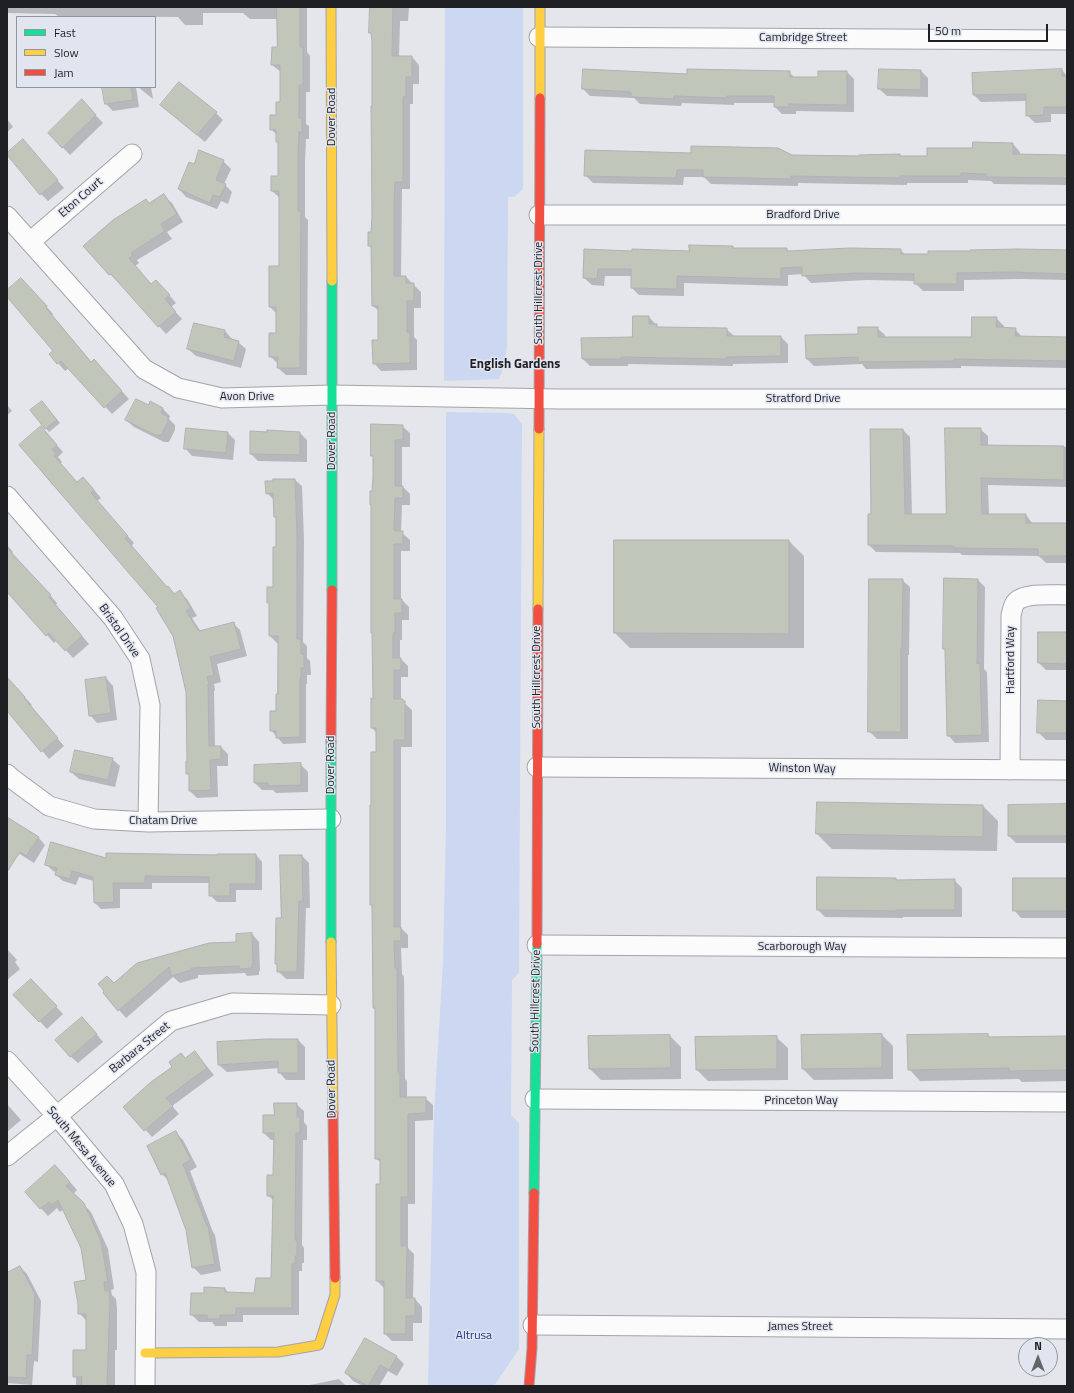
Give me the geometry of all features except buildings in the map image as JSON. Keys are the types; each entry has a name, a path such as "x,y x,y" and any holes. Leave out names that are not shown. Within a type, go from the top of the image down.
{"street":[{"name":"Dover Road","path":"145,1353 278,1352 319,1345 335,1295 331,1005 331,7"},
{"name":"South Hillcrest Drive","path":"529,1386 533,1325 537,945 540,7"},
{"name":"Cambridge Street","path":"540,37 1067,40"},
{"name":"Eton Court","path":"30,242 132,154"},
{"name":"Bradford Drive","path":"539,215 1067,215"},
{"name":"Avon Drive","path":"7,216 144,369 178,388 222,398 332,396 538,398"},
{"name":"Stratford Drive","path":"538,398 1067,399"},
{"name":"Bristol Drive","path":"7,496 113,618 140,659 150,705 148,822"},
{"name":"Hartford Way","path":"1010,770 1011,615 1016,603 1024,598 1040,595 1067,595"},
{"name":"Winston Way","path":"537,767 1067,770"},
{"name":"Chatam Drive","path":"7,774 10,778 49,806 94,819 148,822 331,819"},
{"name":"Scarborough Way","path":"537,945 1067,948"},
{"name":"Barbara Street","path":"7,1156 171,1021 232,1003 331,1005"},
{"name":"South Mesa Avenue","path":"7,1061 57,1116 114,1184 133,1224 146,1272 145,1386"},
{"name":"Princeton Way","path":"535,1098 1067,1102"},
{"name":"James Street","path":"533,1325 1067,1329"},
{"name":"South Hillcrest Drive","path":"532,1348 535,1386"}],"green space":[{"path":"445,7 523,7 523,189 514,197 508,197 507,346 504,366 499,379 444,381"},
{"name":"Altrusa","path":"446,412 508,413 514,414 522,424 519,973 512,980 511,1115 519,1123 519,1349 494,1386 428,1386 434,1114 443,962 446,827"}],"traffic: fast":[{"path":"332,281 332,590"},
{"path":"331,742 331,942"},
{"path":"534,1193 537,944"}],"traffic: slow":[{"path":"331,7 332,281"},
{"path":"540,7 540,98"},
{"path":"538,609 539,429"},
{"path":"331,942 333,1114"},
{"path":"145,1353 278,1352 319,1345 335,1295 335,1278"}],"traffic: jam":[{"path":"539,429 540,98"},
{"path":"331,742 332,590"},
{"path":"537,944 538,609"},
{"path":"333,1114 335,1278"},
{"path":"529,1386 532,1348 534,1193"}],"district":[{"name":"English Gardens","path":"515,365"}]}
